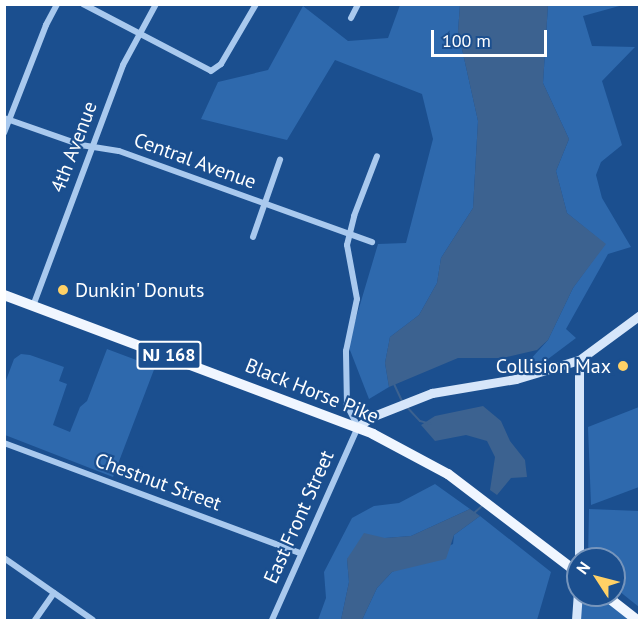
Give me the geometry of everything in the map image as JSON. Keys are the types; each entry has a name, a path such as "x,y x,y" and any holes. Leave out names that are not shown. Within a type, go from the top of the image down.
{"main road":[{"name":"Black Horse Pike","path":"4,296 358,427 418,457 471,493 566,564"},
{"path":"358,427 412,399 516,379 579,360 639,315"},
{"path":"579,360 579,547"},
{"path":"620,607 637,621"}],"street":[{"path":"4,133 7,119 57,4"},
{"path":"83,4 204,69 216,70 256,4"},
{"name":"4th Avenue","path":"33,306 92,146 139,35 156,4"},
{"path":"351,18 358,4"},
{"name":"Central Avenue","path":"7,119 92,146 119,151 372,242"},
{"path":"358,427 347,405 346,351 357,298 349,233 377,156"},
{"path":"253,237 280,160"},
{"name":"East Front Street","path":"272,621 300,553 358,427"},
{"name":"Chestnut Street","path":"4,443 300,553"},
{"path":"4,558 93,621"},
{"path":"35,621 54,593"}],"shaded area":[{"path":"400,5 460,5 458,31 478,121 473,208 441,258 437,283 419,315 390,337 385,363 389,387 369,399 348,345 378,244 406,243 433,139 422,94 335,60 287,140 201,119 218,82 268,70 303,6 348,41 388,38"},
{"path":"460,5 548,5 543,83 569,139 556,171 567,213 606,244 573,288 548,340 537,350 502,358 458,358 389,387 385,363 390,337 419,315 437,283 441,258 473,208 478,121 458,31"},
{"path":"548,5 623,5 583,16 592,46 635,47 602,81 622,145 601,162 596,175 602,198 631,247 608,254 566,329 576,338 544,362 529,361 548,340 573,288 605,244 567,213 556,171 569,139 543,83"},
{"path":"107,349 155,367 113,477 5,435 5,383 14,359 21,354 30,355 64,367 59,381 67,384 53,425 70,432 80,407 87,401"},
{"path":"483,406 501,421 510,441 525,460 527,477 511,478 497,495 490,490 495,457 487,441 466,435 435,441 421,425 435,416"},
{"path":"639,407 639,487 591,505 588,427"},
{"path":"435,484 470,509 411,536 385,538 347,559 349,582 341,620 318,620 326,598 324,572 352,518 374,506 399,503"},
{"path":"470,509 480,516 454,535 446,559 392,572 377,588 362,620 341,620 349,582 347,559 364,533 385,538 411,536"},
{"path":"589,509 639,511 639,607 626,597 626,547 588,547"},
{"path":"480,516 551,572 537,620 362,620 377,588 392,572 453,544 454,535"},
{"path":"577,607 620,607 637,620 576,620"}],"waterway":[{"path":"394,384 402,401"},
{"path":"405,405 420,421 431,424"},
{"path":"473,514 482,506"}],"place":[{"name":"Dunkin' Donuts","path":"63,290"},
{"name":"Collision Max","path":"623,366"}]}
